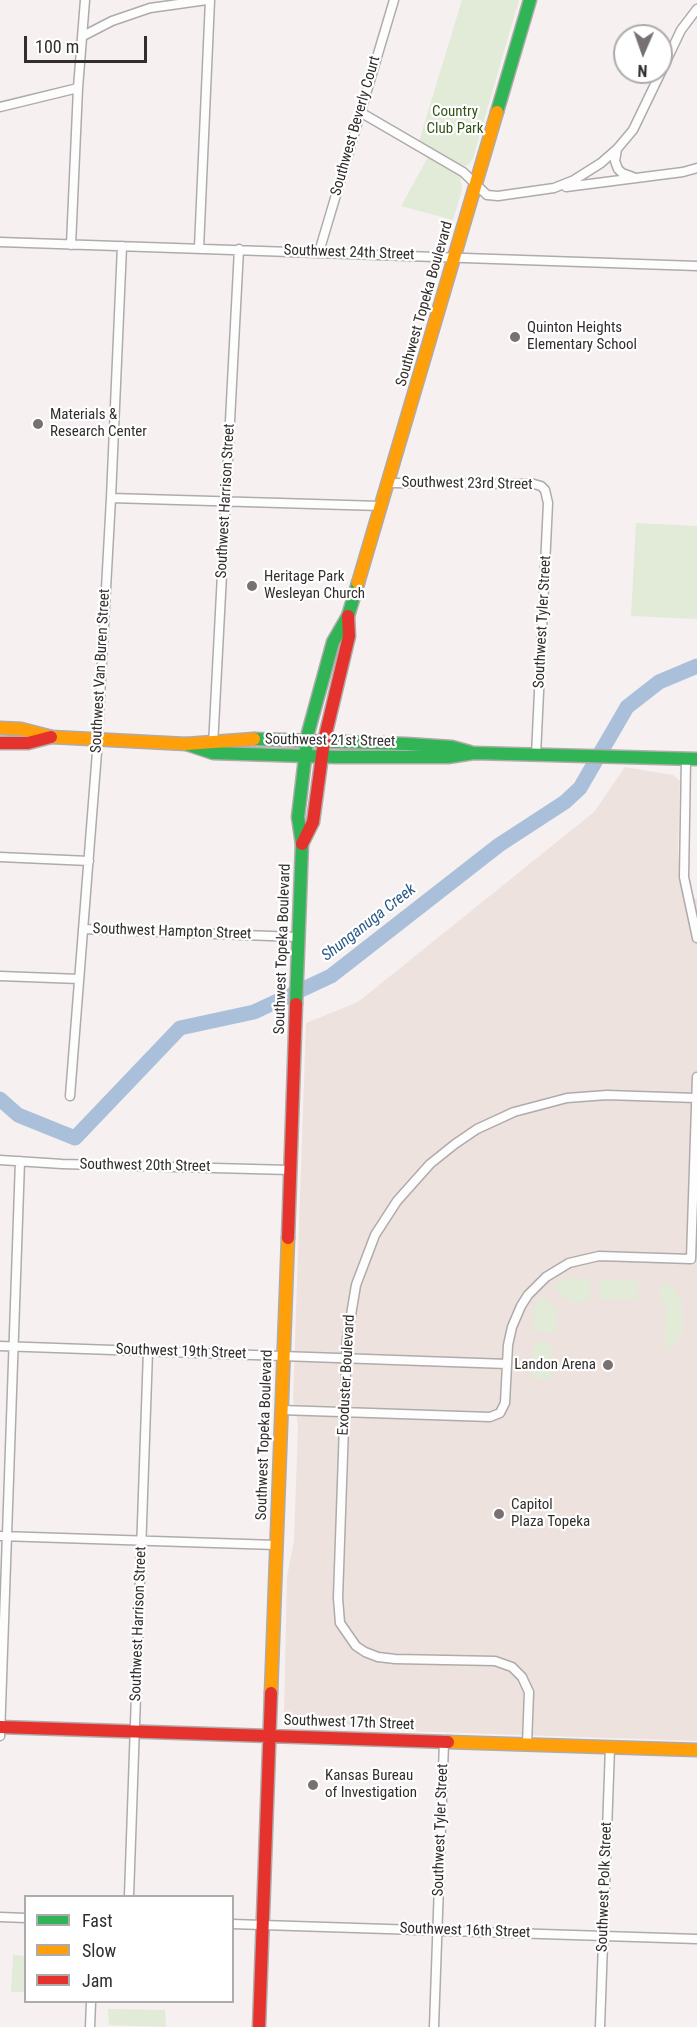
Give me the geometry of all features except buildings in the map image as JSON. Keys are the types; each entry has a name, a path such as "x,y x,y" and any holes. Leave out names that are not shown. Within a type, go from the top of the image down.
{"main road":[{"name":"Southwest Topeka Boulevard","path":"259,2027 302,844 298,817 307,741 320,684 333,642 348,616 530,0"},
{"name":"Southwest Topeka Boulevard","path":"302,844 312,822 324,741 349,636 348,616"},
{"name":"Southwest 21st Street","path":"0,728 21,729 52,737 186,744 306,756 448,758 474,753 692,759"},
{"name":"Southwest 21st Street","path":"0,743 28,743 52,737"},
{"name":"Southwest 21st Street","path":"213,747 243,739 453,747 474,753"},
{"name":"Southwest 17th Street","path":"0,1727 697,1750"}],"street":[{"path":"71,245 78,88 85,0"},
{"path":"83,36 112,21 150,8 208,0 199,248"},
{"name":"Southwest Beverly Court","path":"319,252 394,0"},
{"path":"673,47 681,30 697,8"},
{"path":"554,188 584,175 617,149 633,130 655,84"},
{"path":"0,107 78,88"},
{"path":"360,112 463,172 487,195 498,196 682,172 697,168"},
{"path":"617,149 615,160 618,169 636,178"},
{"name":"Southwest 24th Street","path":"0,242 697,266"},
{"name":"Southwest Van Buren Street","path":"70,1096 98,739 122,246"},
{"name":"Southwest Harrison Street","path":"213,747 239,249"},
{"name":"Southwest 23rd Street","path":"387,483 534,484 545,490"},
{"name":"Southwest Tyler Street","path":"536,754 548,503 545,490"},
{"path":"111,498 380,506"},
{"path":"692,759 684,877 697,938"},
{"path":"0,857 89,861"},
{"name":"Southwest Hampton Street","path":"83,929 297,937"},
{"path":"0,976 79,979"},
{"path":"281,1410 490,1417 500,1413 503,1409 512,1327 521,1306 537,1285 569,1263 599,1256 691,1259 697,1077"},
{"name":"Exoduster Boulevard","path":"526,1744 529,1692 522,1677 512,1667 495,1661 378,1657 356,1646 340,1623 338,1598 344,1411 348,1325 352,1299 375,1235 389,1212 430,1164 454,1144 502,1117 553,1100 607,1095 696,1098"},
{"name":"Southwest 20th Street","path":"0,1161 290,1170"},
{"path":"0,1736 4,1536 14,1346 20,1161"},
{"name":"Southwest 19th Street","path":"0,1346 507,1364"},
{"name":"Southwest Harrison Street","path":"129,1895 148,1351"},
{"path":"4,1536 276,1545"},
{"name":"Southwest Tyler Street","path":"434,2027 444,1742"},
{"name":"Southwest Polk Street","path":"600,2027 610,1747"},
{"path":"0,1917 24,1918"},
{"name":"Southwest 16th Street","path":"234,1924 697,1938"},
{"path":"90,2027 91,2003"}],"shaded area":[{"path":"625,767 673,775 680,781 679,864 686,898 697,899 697,1741 405,1731 365,1726 289,1722 284,1712 287,1577 294,1540 298,1425 293,1399 306,1023 358,1002 594,812"}],"green space":[{"name":"Country Club Park","path":"462,0 519,0 473,158 465,166 419,141"},
{"path":"428,157 460,176 462,190 453,220 401,206"},
{"path":"636,523 697,526 697,619 631,616"},
{"path":"569,1278 590,1280 590,1301 568,1302 553,1286"},
{"path":"600,1280 638,1281 638,1300 599,1299"},
{"path":"660,1283 668,1284 675,1289 682,1303 682,1336 665,1352 666,1307 660,1300"},
{"path":"543,1296 558,1311 556,1333 533,1331 534,1309"},
{"path":"534,1342 552,1343 550,1380 531,1378"},
{"path":"13,1955 24,1956 24,1992 11,1992"},
{"path":"108,2009 165,2010 166,2027 109,2025"}],"waterway":[{"name":"Shunganuga Creek","path":"0,1099 18,1115 75,1138 180,1028 254,1012 331,976 499,845 565,802 580,788 627,707 659,682 697,666"}],"traffic: fast":[{"path":"497,112 530,0"},
{"path":"296,1004 302,844 298,817 308,733 333,642 348,616 358,583"},
{"path":"254,739 407,744 452,747 470,752"},
{"path":"186,744 213,753 336,757 448,757 474,753 697,759"}],"traffic: slow":[{"path":"358,583 497,112"},
{"path":"0,728 21,729 52,737 186,744 254,739"},
{"path":"271,1693 288,1238"},
{"path":"448,1742 697,1750"}],"traffic: jam":[{"path":"302,844 313,822 324,741 349,636 348,616"},
{"path":"0,743 28,743 51,737"},
{"path":"288,1238 296,1004"},
{"path":"259,2027 271,1693"},
{"path":"0,1727 448,1742"}],"place":[{"name":"Quinton Heights Elementary School","path":"515,337"},
{"name":"Materials & Research Center","path":"38,424"},
{"name":"Heritage Park Wesleyan Church","path":"252,586"},
{"name":"Landon Arena","path":"608,1365"},
{"name":"Capitol Plaza Topeka","path":"499,1514"},
{"name":"Kansas Bureau of Investigation","path":"313,1785"}]}
